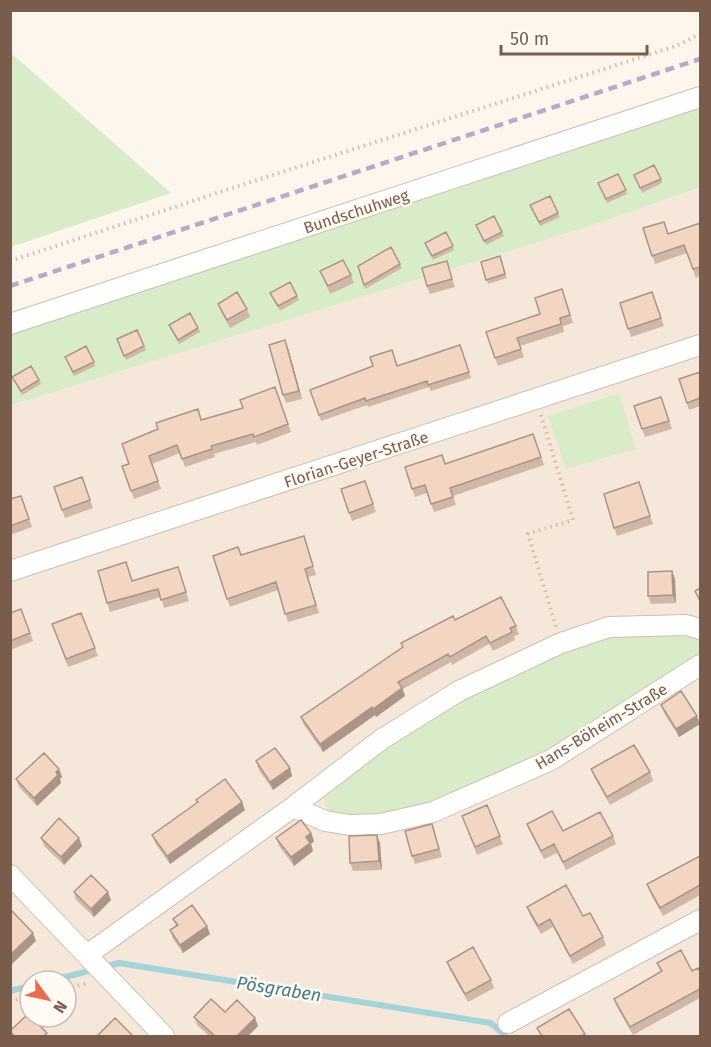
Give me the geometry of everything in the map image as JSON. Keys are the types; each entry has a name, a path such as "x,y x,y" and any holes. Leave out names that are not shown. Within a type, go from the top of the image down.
{"street":[{"name":"Bundschuhweg","path":"10,324 700,98"},
{"name":"Florian-Geyer-Straße","path":"10,571 700,345"},
{"path":"95,964 382,739 430,709 497,672 561,643 609,627 686,625 700,629"},
{"name":"Hans-Böheim-Straße","path":"293,807 326,821 350,825 381,824 433,812 551,760 700,665"},
{"path":"10,875 164,1036"},
{"path":"508,1023 700,920"}],"path":[{"path":"10,261 676,46 700,34"},
{"path":"537,400 573,520 528,534 561,643"}],"shaded area":[{"path":"700,183 700,1036 11,1036 10,405"}],"green space":[{"path":"11,53 171,193 11,247"},
{"path":"700,104 700,187 590,226 11,405 10,331"},
{"path":"619,393 636,449 566,469 548,416"},
{"path":"661,630 700,636 700,659 549,753 434,806 386,817 333,817 321,795 385,744 508,671 609,634"}],"building":[{"path":"654,165 661,179 640,188 634,175"},
{"path":"618,174 626,190 606,199 598,183"},
{"path":"550,196 558,213 539,222 530,205"},
{"path":"494,216 502,232 484,241 476,225"},
{"path":"664,222 668,234 700,223 700,267 693,269 684,245 652,256 643,228"},
{"path":"446,232 453,246 432,256 425,243"},
{"path":"391,247 400,264 364,285 358,266"},
{"path":"500,256 505,274 486,280 481,262"},
{"path":"343,260 351,275 328,286 320,271"},
{"path":"447,261 452,279 427,286 422,268"},
{"path":"290,282 297,296 278,306 270,293"},
{"path":"562,289 570,315 560,318 561,324 517,338 521,349 495,358 486,332 540,314 535,298"},
{"path":"237,292 247,309 227,320 218,304"},
{"path":"652,292 661,318 628,329 620,303"},
{"path":"190,313 198,328 178,340 169,325"},
{"path":"137,330 144,346 124,356 117,339"},
{"path":"285,340 299,391 283,395 269,345"},
{"path":"460,345 469,372 428,385 427,381 366,401 365,398 319,415 310,390 373,366 370,357 392,350 397,366"},
{"path":"86,346 94,362 73,372 65,357"},
{"path":"31,366 39,380 21,391 12,377"},
{"path":"700,372 700,398 687,403 679,379"},
{"path":"275,387 288,424 254,437 253,434 211,446 212,449 182,459 177,445 149,456 158,481 131,491 122,466 129,464 122,444 158,429 156,423 198,409 201,420 243,408 240,400"},
{"path":"661,397 669,421 642,429 634,406"},
{"path":"533,434 541,457 450,488 453,497 431,504 425,485 412,489 405,467 442,455 445,464"},
{"path":"82,477 90,500 62,510 54,487"},
{"path":"365,481 373,504 349,513 341,489"},
{"path":"639,482 650,516 614,528 604,494"},
{"path":"21,496 29,519 10,526 10,499"},
{"path":"304,536 313,566 305,569 316,605 285,614 276,582 227,599 213,556 238,547 241,555"},
{"path":"126,562 132,581 178,567 186,592 161,600 158,589 107,603 98,571"},
{"path":"672,571 673,595 648,596 648,572"},
{"path":"700,588 700,601 695,591"},
{"path":"501,597 516,626 510,628 512,632 490,643 486,636 450,657 448,654 398,682 402,688 320,744 301,717 403,647 401,643 453,616 455,620"},
{"path":"21,609 30,633 10,641 10,613"},
{"path":"81,613 95,648 66,659 52,624"},
{"path":"681,691 697,716 676,729 661,705"},
{"path":"634,745 650,772 607,797 591,769"},
{"path":"275,748 290,768 270,782 256,761"},
{"path":"44,753 59,769 56,772 58,775 34,798 16,779"},
{"path":"225,779 242,802 167,856 152,835 198,802 196,800"},
{"path":"487,805 500,836 475,847 462,816"},
{"path":"552,811 563,831 600,812 613,836 563,862 554,844 541,851 527,824"},
{"path":"59,818 79,838 61,857 41,838"},
{"path":"301,820 311,833 306,837 310,843 291,857 276,838"},
{"path":"432,824 439,849 412,856 405,831"},
{"path":"377,835 379,861 350,863 349,836"},
{"path":"700,856 700,885 660,908 647,884"},
{"path":"91,875 108,892 91,909 74,892"},
{"path":"566,885 583,916 590,913 603,937 570,956 550,919 538,926 527,907"},
{"path":"192,905 207,926 180,945 170,930 178,925 173,919"},
{"path":"10,911 33,933 10,955"},
{"path":"473,947 491,980 465,994 447,962"},
{"path":"681,950 692,971 698,968 700,972 700,989 630,1027 614,999 662,971 657,963"},
{"path":"211,999 225,1012 237,1000 255,1018 237,1036 215,1036 194,1017"},
{"path":"569,1009 585,1034 581,1036 542,1036 537,1028"},
{"path":"115,1018 133,1036 97,1036"},
{"path":"18,1023 18,1029 43,1029 47,1033 43,1036 15,1036 10,1031"}],"waterway":[{"name":"Pösgraben","path":"78,974 119,963 491,1023 505,1036"},
{"name":"Pösgraben","path":"10,991 18,989"}],"railway":[{"path":"10,286 700,59"}]}
